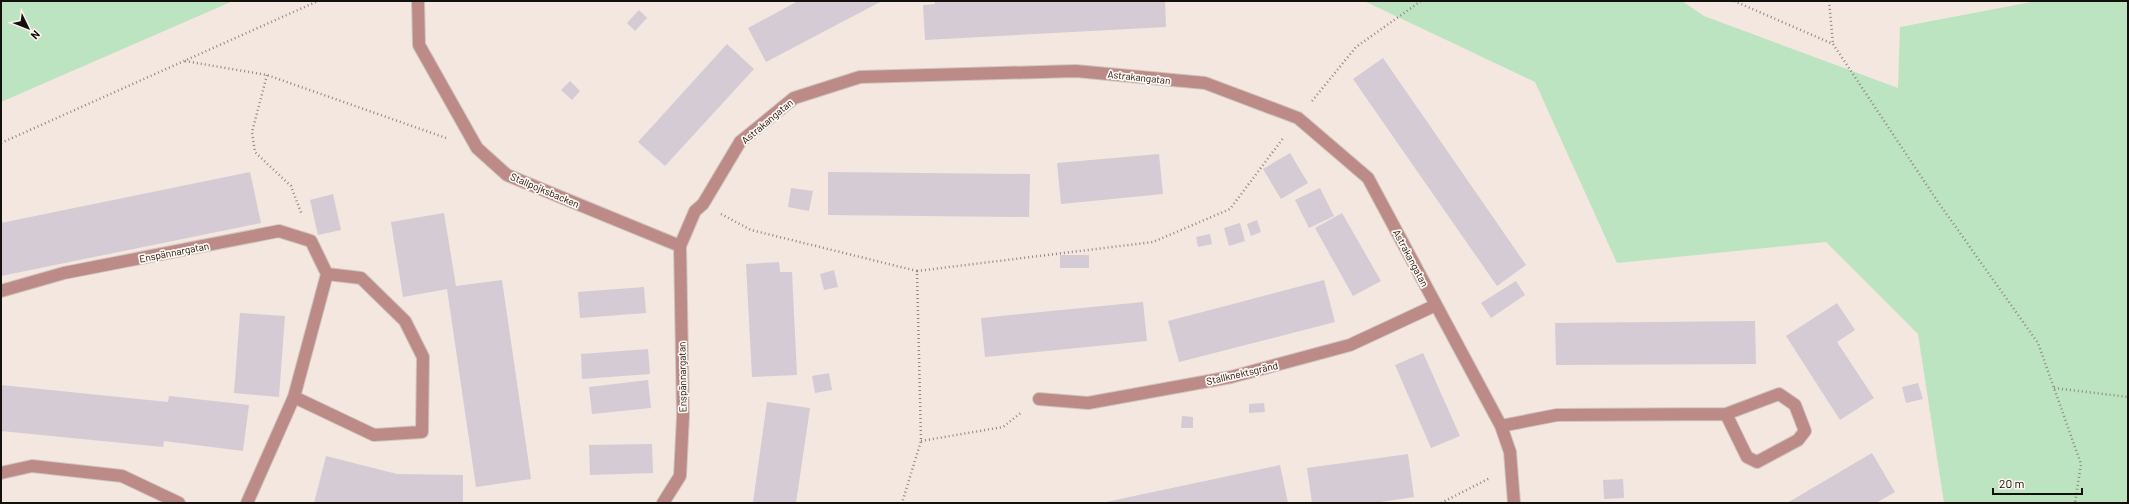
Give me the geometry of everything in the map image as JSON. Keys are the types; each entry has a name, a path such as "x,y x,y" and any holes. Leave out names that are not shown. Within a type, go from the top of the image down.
{"street":[{"name":"Stallpojksbacken","path":"418,1 419,44 477,148 507,175 680,246"},
{"name":"Astrakangatan","path":"680,246 695,212 703,204 740,142 794,98 860,77 1076,71 1205,84 1298,118 1368,178 1501,426 1510,452 1514,503"},
{"name":"Enspännargatan","path":"1,291 64,273 279,231 311,241"},
{"path":"247,503 294,397 327,274 311,241"},
{"name":"Enspännargatan","path":"664,503 680,476 683,416 680,246"},
{"path":"294,397 374,435 422,432 423,357 405,321 361,278 327,274"},
{"name":"Stallknektsgränd","path":"1039,399 1088,403 1231,377 1350,345 1436,305"},
{"path":"1501,426 1557,415 1726,414 1779,394 1795,405 1805,431 1798,440 1757,462 1747,457 1726,414"},
{"path":"1,473 32,466 122,476 180,503"}],"path":[{"path":"1,143 318,1"},
{"path":"703,204 751,230 917,271 1153,242 1230,209 1298,118 1356,47 1421,1"},
{"path":"1734,1 1833,44"},
{"path":"1829,1 1833,44 1938,202 2038,343 2081,464 2075,503"},
{"path":"183,61 267,75 477,148"},
{"path":"267,75 252,132 255,152 291,186 311,241"},
{"path":"902,503 921,441 917,271"},
{"path":"2054,388 2128,396"},
{"path":"921,441 1003,427 1039,399"},
{"path":"1441,503 1511,468"}],"green space":[{"path":"1,1 233,1 1,102"},
{"path":"1364,1 1682,1 1704,16 1898,88 1900,27 2036,1 2128,1 2128,503 1944,503 1918,334 1826,242 1617,263 1535,82"}],"building":[{"path":"798,1 882,1 766,62 748,28"},
{"path":"935,1 1165,1 1166,27 925,40 923,5 935,4"},
{"path":"639,10 647,18 635,31 627,23"},
{"path":"727,44 754,69 665,166 638,142"},
{"path":"1383,58 1526,265 1497,286 1353,79"},
{"path":"570,81 580,91 572,100 561,90"},
{"path":"1290,153 1308,183 1281,199 1263,169"},
{"path":"1159,154 1163,194 1061,204 1057,163"},
{"path":"250,172 261,223 1,276 1,223"},
{"path":"828,172 1030,174 1029,217 828,215"},
{"path":"791,188 813,191 809,211 788,207"},
{"path":"1320,188 1334,216 1309,228 1295,200"},
{"path":"333,194 341,230 318,235 310,200"},
{"path":"444,213 456,286 502,280 531,479 476,487 447,289 403,297 391,222"},
{"path":"1342,213 1381,281 1353,296 1315,228"},
{"path":"1257,220 1261,232 1251,236 1247,224"},
{"path":"1240,223 1245,241 1229,246 1224,228"},
{"path":"1210,234 1212,244 1198,247 1196,237"},
{"path":"1060,255 1089,255 1089,268 1060,268"},
{"path":"779,262 780,272 792,272 797,375 752,377 746,264"},
{"path":"834,270 838,287 824,290 820,274"},
{"path":"1324,280 1335,322 1179,362 1168,321"},
{"path":"1516,281 1525,295 1491,318 1481,303"},
{"path":"644,287 646,313 580,318 578,292"},
{"path":"1143,302 1147,341 985,357 981,318"},
{"path":"1837,303 1855,330 1837,342 1874,398 1840,420 1786,336"},
{"path":"240,313 285,316 279,397 234,393"},
{"path":"1755,321 1756,364 1556,365 1555,323"},
{"path":"648,349 650,374 582,379 581,354"},
{"path":"1423,353 1460,436 1431,448 1395,365"},
{"path":"829,373 832,390 815,393 812,376"},
{"path":"648,380 651,408 592,414 589,387"},
{"path":"1918,383 1923,399 1906,403 1902,387"},
{"path":"1,385 168,402 169,396 249,405 243,451 164,441 163,447 1,431"},
{"path":"767,402 810,408 796,503 753,502"},
{"path":"1264,403 1265,412 1249,413 1249,404"},
{"path":"1182,416 1193,417 1193,428 1181,428"},
{"path":"652,444 653,473 590,475 589,445"},
{"path":"1872,453 1895,492 1876,503 1787,503"},
{"path":"1408,454 1414,497 1374,503 1312,503 1307,468"},
{"path":"326,456 397,474 463,475 463,503 314,503"},
{"path":"1280,465 1288,503 1106,503 1106,502"},
{"path":"1623,479 1624,498 1604,499 1603,480"}]}
